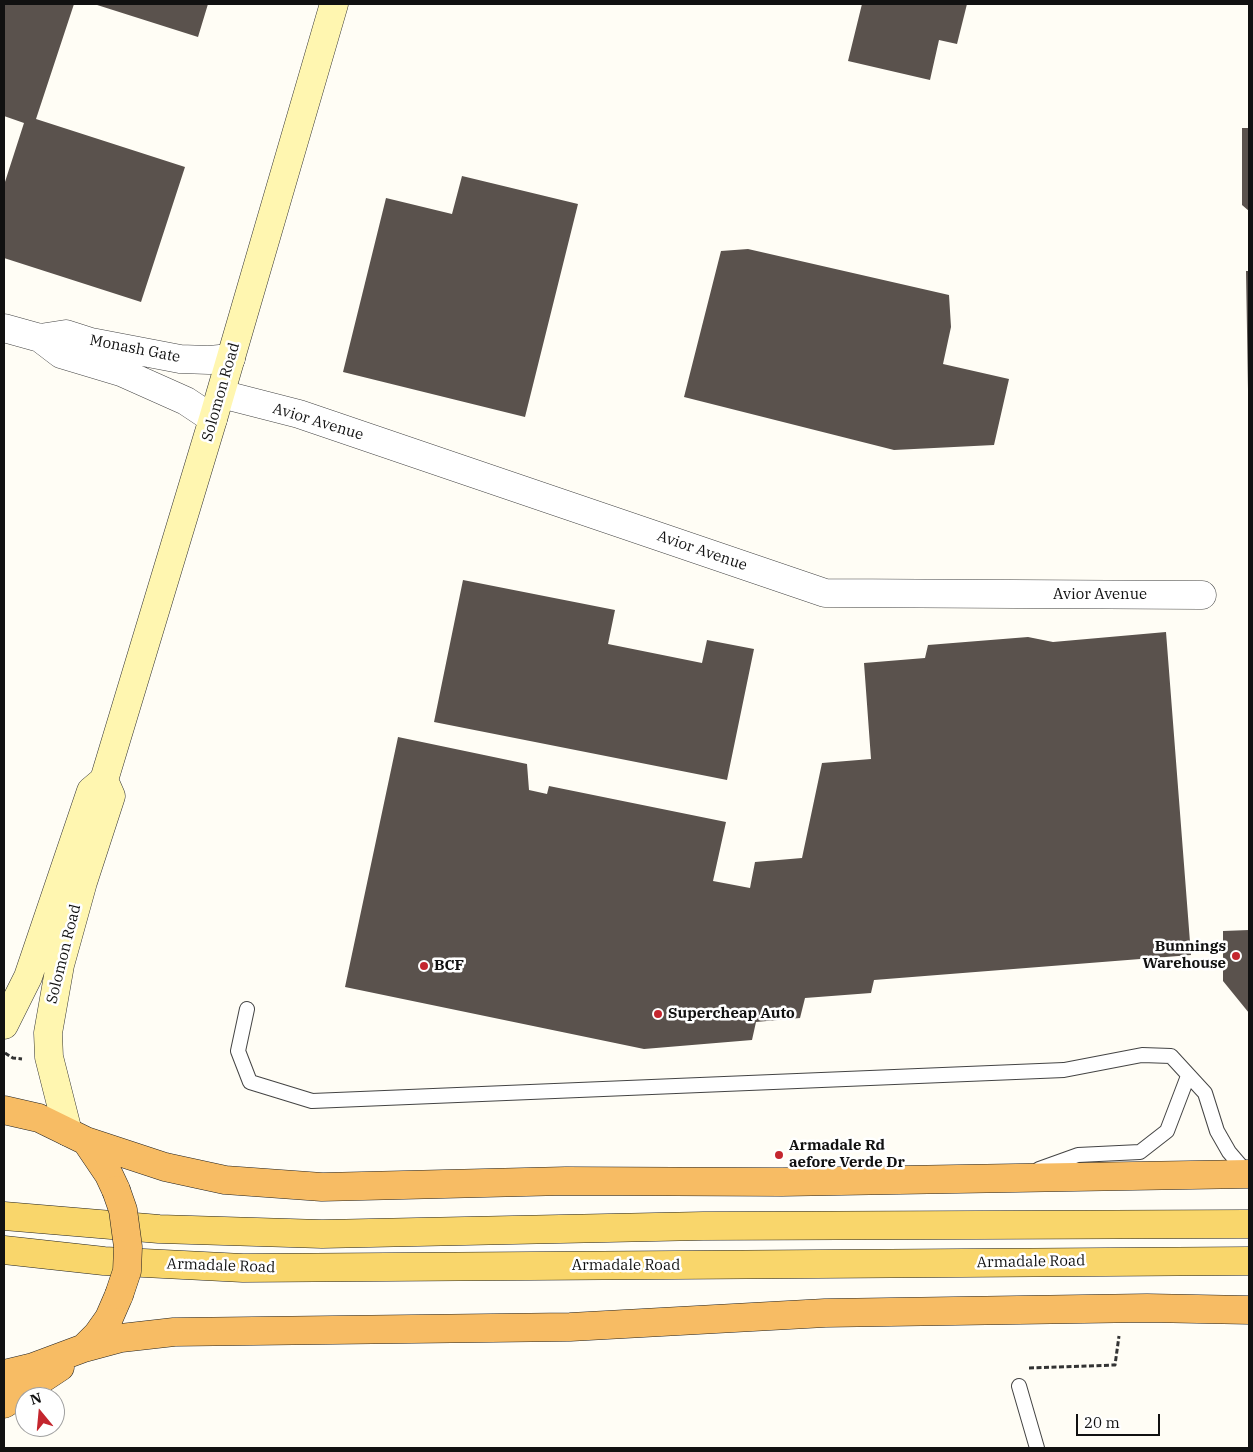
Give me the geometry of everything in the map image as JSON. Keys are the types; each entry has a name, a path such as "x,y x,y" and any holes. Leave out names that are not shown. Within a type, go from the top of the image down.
{"highway":[{"path":"4,1110 40,1118 77,1137 165,1167 225,1180 322,1187 566,1181 782,1182 1248,1174"},
{"path":"4,1404 61,1366 81,1350 105,1324 119,1295 127,1271 128,1247 123,1210 116,1190 109,1175 77,1137"},
{"path":"4,1374 121,1338 174,1332 570,1327 825,1313 1147,1308 1249,1310"}],"main road":[{"name":"Solomon Road","path":"4,1025 28,976 90,791 104,780 221,394 334,4"},
{"name":"Solomon Road","path":"77,1137 49,1057 48,1033 60,965 83,882 111,796 104,780"},
{"path":"4,1216 159,1229 322,1234 703,1226 1249,1224"},
{"name":"Armadale Road","path":"4,1250 104,1261 243,1268 1249,1261"}],"street":[{"name":"Monash Gate","path":"4,328 40,338 61,354 121,372 186,401 213,419"},
{"name":"Monash Gate","path":"40,338 66,334 91,342 180,358 209,360 231,358"},
{"name":"Avior Avenue","path":"221,394 299,414 825,593 1202,595"}],"lane":[{"path":"247,1009 238,1051 250,1082 312,1101 1064,1070 1142,1055 1171,1056 1205,1093 1217,1131 1228,1152 1248,1174"},
{"path":"1016,1178 1078,1155 1140,1152 1167,1131 1188,1076"},
{"path":"1019,1386 1038,1448"}],"path":[{"path":"4,1053 13,1058 25,1059"},
{"path":"1019,1386 1019,1368 1115,1365 1120,1330"}],"building":[{"path":"4,4 74,4 36,119 185,167 141,302 4,258 4,185 24,123 4,116"},
{"path":"94,4 208,4 198,37"},
{"path":"862,4 967,4 957,44 939,40 930,80 848,61"},
{"path":"1242,128 1249,128 1249,211 1242,205"},
{"path":"462,176 578,204 525,417 343,372 386,198 452,214"},
{"path":"748,249 949,295 951,327 943,364 1009,379 994,445 894,450 684,397 721,251"},
{"path":"1246,271 1249,271 1249,390 1248,390"},
{"path":"463,580 615,610 608,644 702,663 707,640 754,649 727,780 434,722"},
{"path":"1166,632 1191,955 874,980 871,993 805,998 800,1018 756,1022 752,1040 644,1049 345,987 398,737 527,764 529,790 547,794 549,786 726,822 713,881 750,888 755,862 802,858 822,763 871,759 864,663 925,658 928,645 1028,637 1053,642"},
{"name":"Bunnings Warehouse","path":"1249,930 1249,1013 1223,981 1223,931"}],"place":[{"name":"Bunnings Warehouse","path":"1236,956"},
{"name":"BCF","path":"424,966"},
{"name":"Supercheap Auto","path":"658,1014"},
{"name":"Armadale Rd aefore Verde Dr","path":"779,1155"}]}
